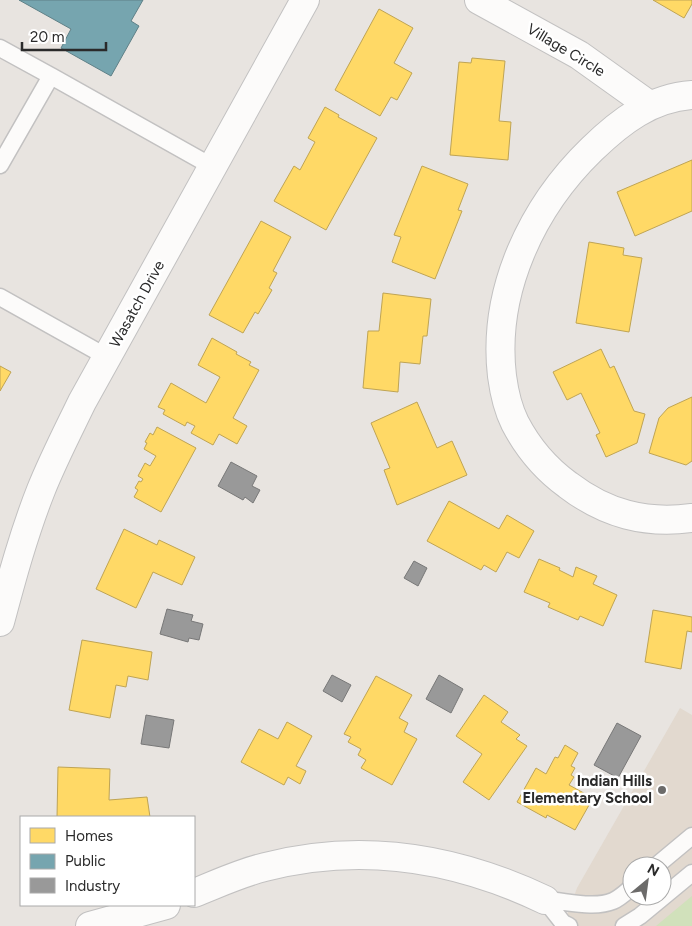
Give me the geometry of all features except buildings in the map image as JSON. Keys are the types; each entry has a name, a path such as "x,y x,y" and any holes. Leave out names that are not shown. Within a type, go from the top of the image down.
{"street":[{"name":"Wasatch Drive","path":"0,622 5,583 47,475 82,402 305,0"},
{"name":"Village Circle","path":"479,0 579,55 649,105"},
{"path":"692,95 676,96 649,105 620,124 576,164 543,208 528,235 516,264 507,294 502,327 500,361 504,390 514,422 531,449 553,474 579,493 606,508 636,518 668,521 692,518"},
{"path":"195,893 264,867 296,860 327,856 385,855 440,862 467,869 518,887 545,900"},
{"path":"90,926 162,906"}],"lane":[{"path":"0,48 213,167"},
{"path":"0,164 51,76"},
{"path":"0,298 107,358"},
{"path":"668,856 692,836"},
{"path":"624,926 640,916 692,872"},
{"path":"545,900 570,901 591,905 614,901 622,895"},
{"path":"545,900 563,923 569,926"}],"shaded area":[{"name":"Indian Hills Elementary School","path":"680,708 692,715 692,926 563,926 577,888"}],"green space":[{"path":"692,896 692,926 656,926"}],"place":[{"name":"Indian Hills Elementary School","path":"662,790"}]}
